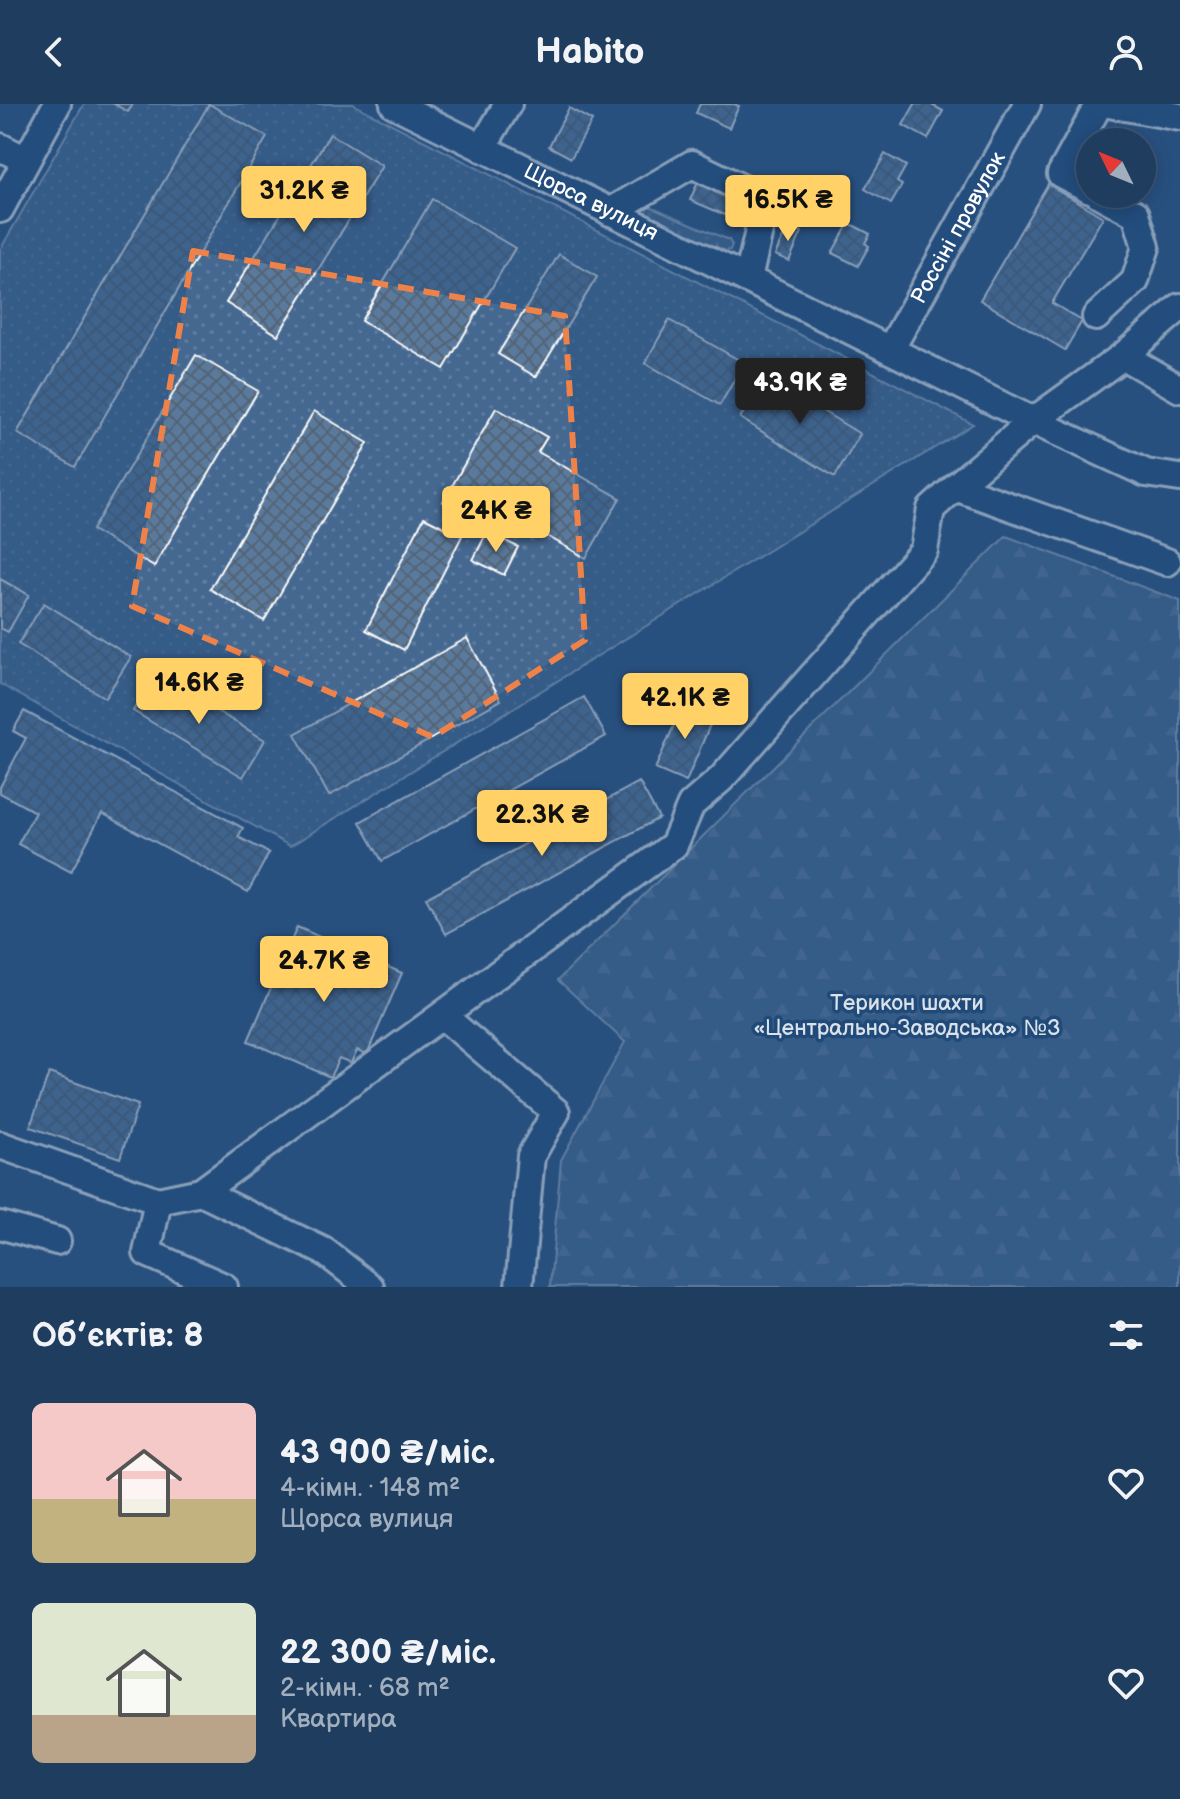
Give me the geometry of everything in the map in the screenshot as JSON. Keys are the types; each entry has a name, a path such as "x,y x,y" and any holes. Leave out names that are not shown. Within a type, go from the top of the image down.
{"street":[{"path":"0,209 57,104"},
{"name":"Щорса вулиця","path":"394,104 1033,421 1146,473 1180,478"},
{"path":"482,148 508,104"},
{"name":"Россіні провулок","path":"890,350 1027,104"},
{"path":"1086,128 1099,104"},
{"path":"1109,104 1180,117"},
{"path":"1076,146 1061,174 1076,182"},
{"path":"0,147 26,160"},
{"path":"610,212 692,164 754,194 766,200 748,279"},
{"path":"1096,317 1135,281 1146,247 1136,214 1125,208"},
{"path":"0,1145 158,1201 201,1192 674,845 691,805 721,779 924,550 931,509 1033,421 1123,356 1180,307"},
{"path":"1123,356 1180,389"},
{"path":"955,487 1167,562"},
{"path":"443,1016 556,1112 531,1156 519,1287"},
{"path":"201,1192 325,1252 370,1287"},
{"path":"158,1201 147,1253 224,1287"},
{"path":"0,1225 57,1241"}],"highlighted area":[{"path":"193,251 565,316 585,640 433,737 132,606"}],"green space":[{"path":"84,104 353,104 973,424 290,846 0,684 0,250"},
{"path":"645,204 729,240 732,245 730,250 725,251 641,215 641,205"},
{"name":"Терикон шахти «Центрально-Заводська» №3","path":"1006,536 1180,601 1180,1287 550,1287 561,1160 625,1042 558,980"}],"building":[{"path":"114,104 133,104 128,112"},
{"path":"209,104 267,137 75,467 17,433"},
{"path":"700,104 739,106 729,128 696,113"},
{"path":"915,104 930,104 943,111 928,139 903,125"},
{"path":"569,108 592,121 571,158 549,146"},
{"path":"330,134 382,166 278,335 226,303"},
{"path":"885,154 906,166 897,182 902,185 891,204 865,189"},
{"path":"699,180 741,198 732,218 690,200"},
{"path":"1048,184 1076,201 1076,208 1088,208 1103,217 1052,303 1082,321 1065,350 980,300"},
{"path":"432,199 515,248 444,369 361,321"},
{"path":"849,223 870,234 865,243 869,246 858,266 832,253"},
{"path":"788,225 802,232 789,261 775,255"},
{"path":"559,254 597,277 536,377 498,354"},
{"path":"669,320 744,363 720,405 645,363"},
{"path":"196,355 258,391 154,567 92,530"},
{"path":"766,376 860,434 835,477 740,418"},
{"path":"496,408 547,437 538,452 620,498 586,558 504,512 494,530 443,502"},
{"path":"314,411 368,443 264,621 210,589"},
{"path":"424,517 462,536 404,650 366,630"},
{"path":"487,532 518,547 504,575 473,560"},
{"path":"0,579 29,595 8,632 0,628"},
{"path":"44,603 131,657 105,698 18,644"},
{"path":"467,638 501,700 329,796 295,734"},
{"path":"155,674 265,740 243,777 133,711"},
{"path":"584,697 606,736 382,861 360,822"},
{"path":"685,700 715,713 686,782 655,769"},
{"path":"24,711 243,828 238,837 269,853 248,892 102,813 71,872 18,844 35,812 0,793 0,787 26,738 13,731"},
{"path":"639,782 659,818 446,934 426,898"},
{"path":"297,927 402,973 367,1054 357,1050 351,1063 339,1058 330,1077 248,1041"},
{"path":"49,1073 138,1105 120,1158 30,1127"}]}
